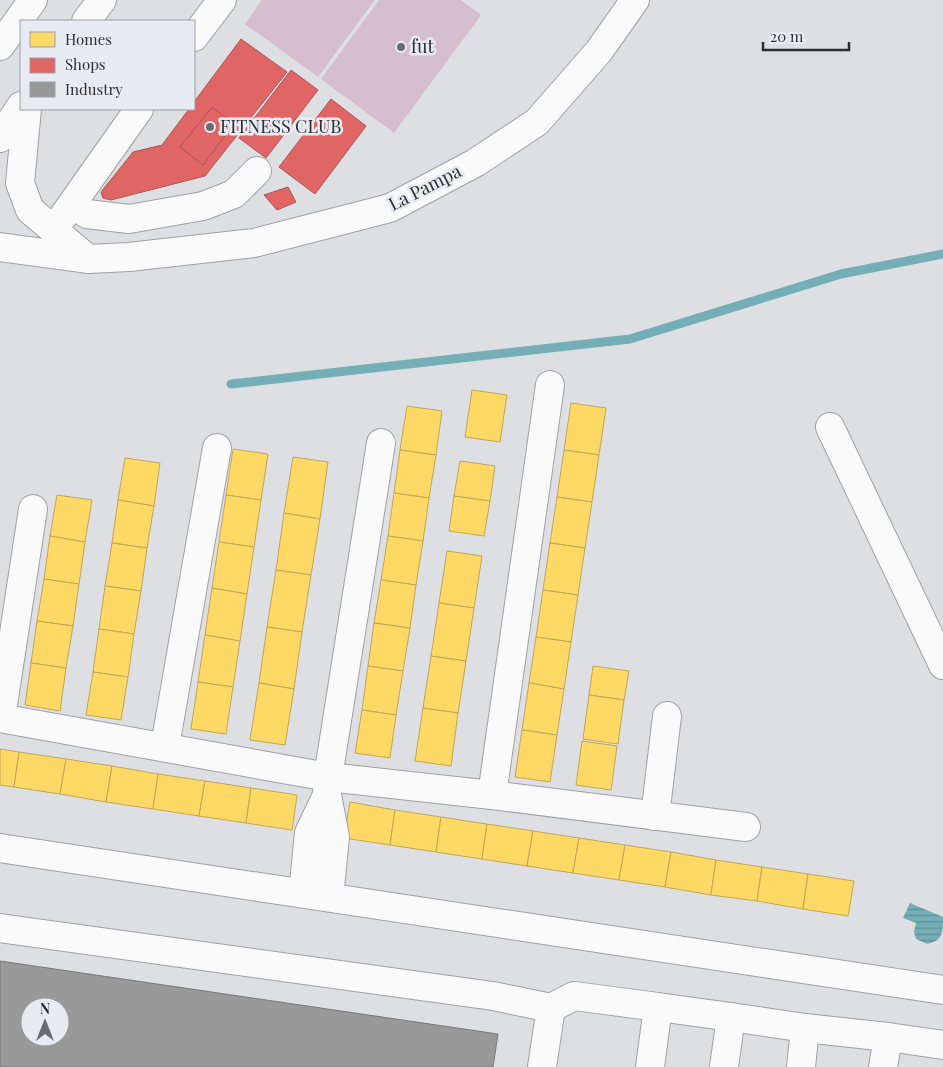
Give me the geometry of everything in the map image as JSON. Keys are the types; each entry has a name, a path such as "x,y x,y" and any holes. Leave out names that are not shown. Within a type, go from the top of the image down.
{"street":[{"path":"0,46 33,0"},
{"path":"87,20 102,0"},
{"path":"195,36 222,0"},
{"name":"La Pampa","path":"0,247 88,259 189,250 254,243 390,208 475,163 537,122 598,51 635,0"},
{"path":"0,138 20,108"},
{"path":"27,110 20,183 30,210 88,259"},
{"path":"53,230 73,205 110,148 138,110"},
{"path":"73,205 87,214 129,220 203,206 234,194 257,170"},
{"path":"189,250 203,206"},
{"path":"492,795 550,385"},
{"path":"830,427 943,665"},
{"path":"316,895 309,833 327,786 381,443"},
{"path":"165,746 217,448"},
{"path":"33,509 0,718 165,746 327,786 492,795 746,827"},
{"path":"655,816 667,716"},
{"path":"0,848 943,990"},
{"path":"0,928 493,996 551,1008 574,996 943,1045"},
{"path":"650,1067 658,1007"},
{"path":"542,1067 551,1008"},
{"path":"724,1067 730,1017"},
{"path":"800,1067 806,1028"},
{"path":"883,1067 888,1037"}],"shaded area":[{"name":"fut","path":"262,0 375,0 318,77 245,24"},
{"name":"fut","path":"379,0 461,0 481,15 394,133 321,79"}],"water":[{"path":"910,903 943,917 941,935 936,941 927,944 916,939 914,932 916,923 903,918"}],"building: Homes":[{"path":"472,390 507,395 500,442 465,437"},
{"path":"571,403 606,408 599,455 564,450"},
{"path":"407,406 442,411 436,455 400,450"},
{"path":"233,449 268,454 261,500 226,495"},
{"path":"400,450 436,455 429,498 394,493"},
{"path":"564,450 599,455 592,502 557,497"},
{"path":"293,457 328,462 320,519 284,513"},
{"path":"125,458 160,463 154,506 118,500"},
{"path":"460,461 495,466 490,501 454,496"},
{"path":"394,493 429,498 423,541 388,536"},
{"path":"57,495 92,500 85,542 50,536"},
{"path":"226,495 261,500 254,547 219,542"},
{"path":"454,496 490,501 484,536 449,531"},
{"path":"557,497 592,502 585,548 550,543"},
{"path":"118,500 154,506 147,548 112,543"},
{"path":"284,513 320,519 311,575 276,570"},
{"path":"50,536 85,542 79,584 44,579"},
{"path":"388,536 423,541 416,585 381,580"},
{"path":"219,542 254,547 247,594 212,588"},
{"path":"112,543 147,548 141,591 105,586"},
{"path":"550,543 585,548 578,595 543,590"},
{"path":"447,551 482,556 474,608 439,603"},
{"path":"276,570 311,575 302,632 267,627"},
{"path":"44,579 79,584 73,626 37,621"},
{"path":"381,580 416,585 410,628 374,623"},
{"path":"105,586 141,591 134,634 99,629"},
{"path":"212,588 247,594 240,641 205,635"},
{"path":"543,590 578,595 571,642 536,637"},
{"path":"439,603 474,608 466,661 431,656"},
{"path":"37,621 73,626 66,668 31,663"},
{"path":"374,623 410,628 403,671 368,666"},
{"path":"267,627 302,632 294,689 259,683"},
{"path":"99,629 134,634 128,677 93,672"},
{"path":"205,635 240,641 233,687 198,682"},
{"path":"536,637 571,642 564,689 529,683"},
{"path":"431,656 466,661 458,713 423,708"},
{"path":"31,663 66,668 60,711 25,705"},
{"path":"368,666 403,671 396,715 362,710"},
{"path":"593,666 629,671 624,700 589,695"},
{"path":"93,672 128,677 121,720 86,715"},
{"path":"198,682 233,687 226,734 191,729"},
{"path":"259,683 294,689 285,745 250,740"},
{"path":"529,683 564,689 557,735 522,730"},
{"path":"589,695 624,700 618,744 583,739"},
{"path":"423,708 458,713 451,766 415,761"},
{"path":"362,710 396,715 390,758 355,753"},
{"path":"522,730 557,735 550,782 515,777"},
{"path":"582,741 617,746 611,790 576,785"},
{"path":"0,749 19,752 14,787 0,785"},
{"path":"19,752 66,759 60,794 14,787"},
{"path":"66,759 112,766 106,802 60,794"},
{"path":"112,766 158,774 153,809 106,802"},
{"path":"158,774 205,781 199,816 153,809"},
{"path":"205,781 251,788 246,823 199,816"},
{"path":"251,788 297,795 292,830 246,823"},
{"path":"350,802 395,810 390,845 344,838"},
{"path":"395,810 441,817 436,852 390,845"},
{"path":"441,817 487,824 482,859 436,852"},
{"path":"487,824 533,831 527,866 482,859"},
{"path":"533,831 579,838 573,873 527,866"},
{"path":"579,838 625,845 619,880 573,873"},
{"path":"625,845 671,852 665,887 619,880"},
{"path":"671,852 716,860 711,895 665,887"},
{"path":"716,860 762,867 757,901 711,895"},
{"path":"762,867 808,874 803,909 757,901"},
{"path":"808,874 854,881 848,916 803,909"}],"building: Shops":[{"name":"FITNESS CLUB","path":"241,39 287,72 205,176 111,200 103,198 101,192 133,152 162,145 188,110 195,110 195,101"},
{"path":"291,70 318,90 266,158 239,138"},
{"path":"331,99 366,126 315,194 279,167"},
{"path":"212,107 234,124 203,165 180,147"},
{"path":"288,187 296,202 277,210 264,195"}],"building: Industry":[{"path":"0,961 498,1034 493,1067 0,1067"}],"waterway":[{"path":"231,384 630,339 841,274 943,254"}],"place":[{"name":"fut","path":"401,47"},
{"name":"FITNESS CLUB","path":"210,127"}]}
